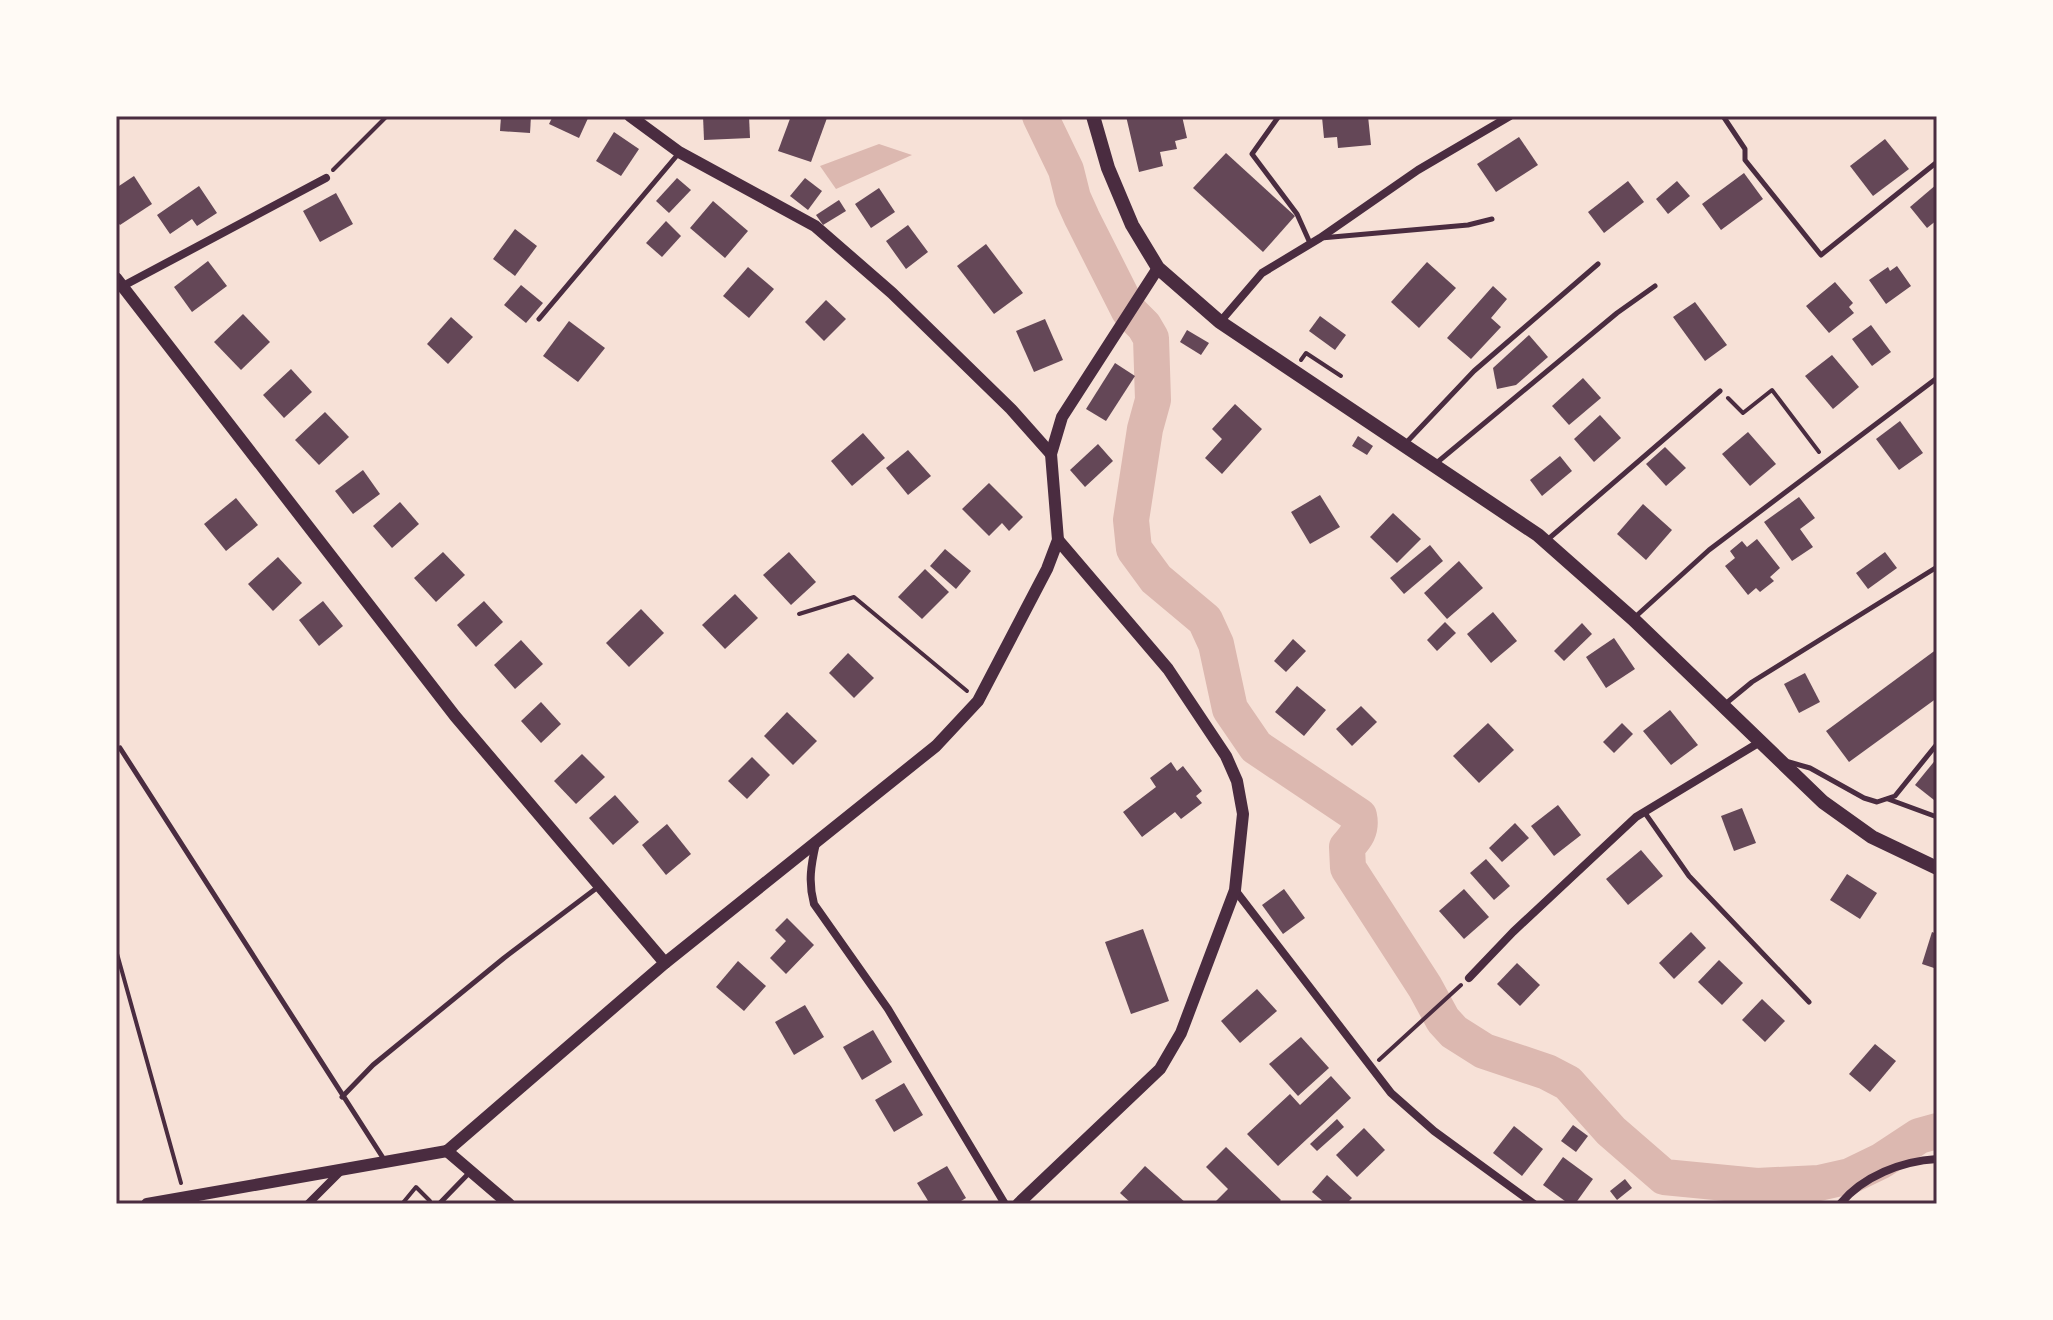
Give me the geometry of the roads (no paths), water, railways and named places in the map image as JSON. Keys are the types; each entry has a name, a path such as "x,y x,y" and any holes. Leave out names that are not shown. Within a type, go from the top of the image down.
{"main road":[{"path":"1093,116 1108,168 1132,225 1158,268 1220,322 1545,542 1633,619 1823,802 1872,837 1937,868"}],"street":[{"path":"630,116 679,152 815,226 892,293 1011,409 1051,454"},
{"path":"1220,322 1262,273 1320,238 1418,170 1510,116"},
{"path":"326,178 119,282 455,716 665,963"},
{"path":"147,1204 447,1151 665,963 936,746 978,701 1047,569 1058,540 1051,454 1062,417 1158,268"},
{"path":"1018,1204 1160,1069 1181,1033 1235,890 1243,814 1237,781 1226,756 1168,669 1058,540"},
{"path":"1469,978 1513,932 1636,817 1760,742"},
{"path":"816,843 809,888 814,904 888,1009 1005,1204"},
{"path":"1235,890 1391,1093 1434,1131 1534,1204"},
{"path":"447,1151 509,1204"},
{"path":"1840,1204 1849,1193 1901,1164 1937,1159"},
{"path":"308,1204 343,1169"}],"lane":[{"path":"1279,116 1252,154 1297,214 1310,244"},
{"path":"1723,116 1745,149 1745,160 1821,255 1937,162"},
{"path":"539,319 679,152"},
{"path":"1320,238 1468,225 1492,219"},
{"path":"1404,445 1474,371 1598,264"},
{"path":"1434,465 1617,313 1655,286"},
{"path":"1633,619 1709,550 1937,378"},
{"path":"1545,542 1720,391"},
{"path":"1723,705 1752,682 1937,567"},
{"path":"1780,760 1810,768 1877,802 1895,796 1937,744"},
{"path":"120,748 386,1161"},
{"path":"1887,799 1937,817"},
{"path":"1645,813 1689,876 1809,1002"},
{"path":"342,1097 373,1065 504,958 600,886"},
{"path":"436,1204 472,1170"}],"waterway":[{"path":"1040,116 1066,170 1082,218 1129,311 1151,338 1153,400 1145,429 1131,520 1134,549 1156,579 1205,620 1216,644 1230,709 1256,747 1359,816 1358,833 1347,847 1348,868 1443,1020 1454,1032 1484,1051 1547,1072 1568,1083 1611,1131 1664,1177 1757,1186 1819,1183 1850,1176 1881,1161 1919,1136 1937,1131"}]}
